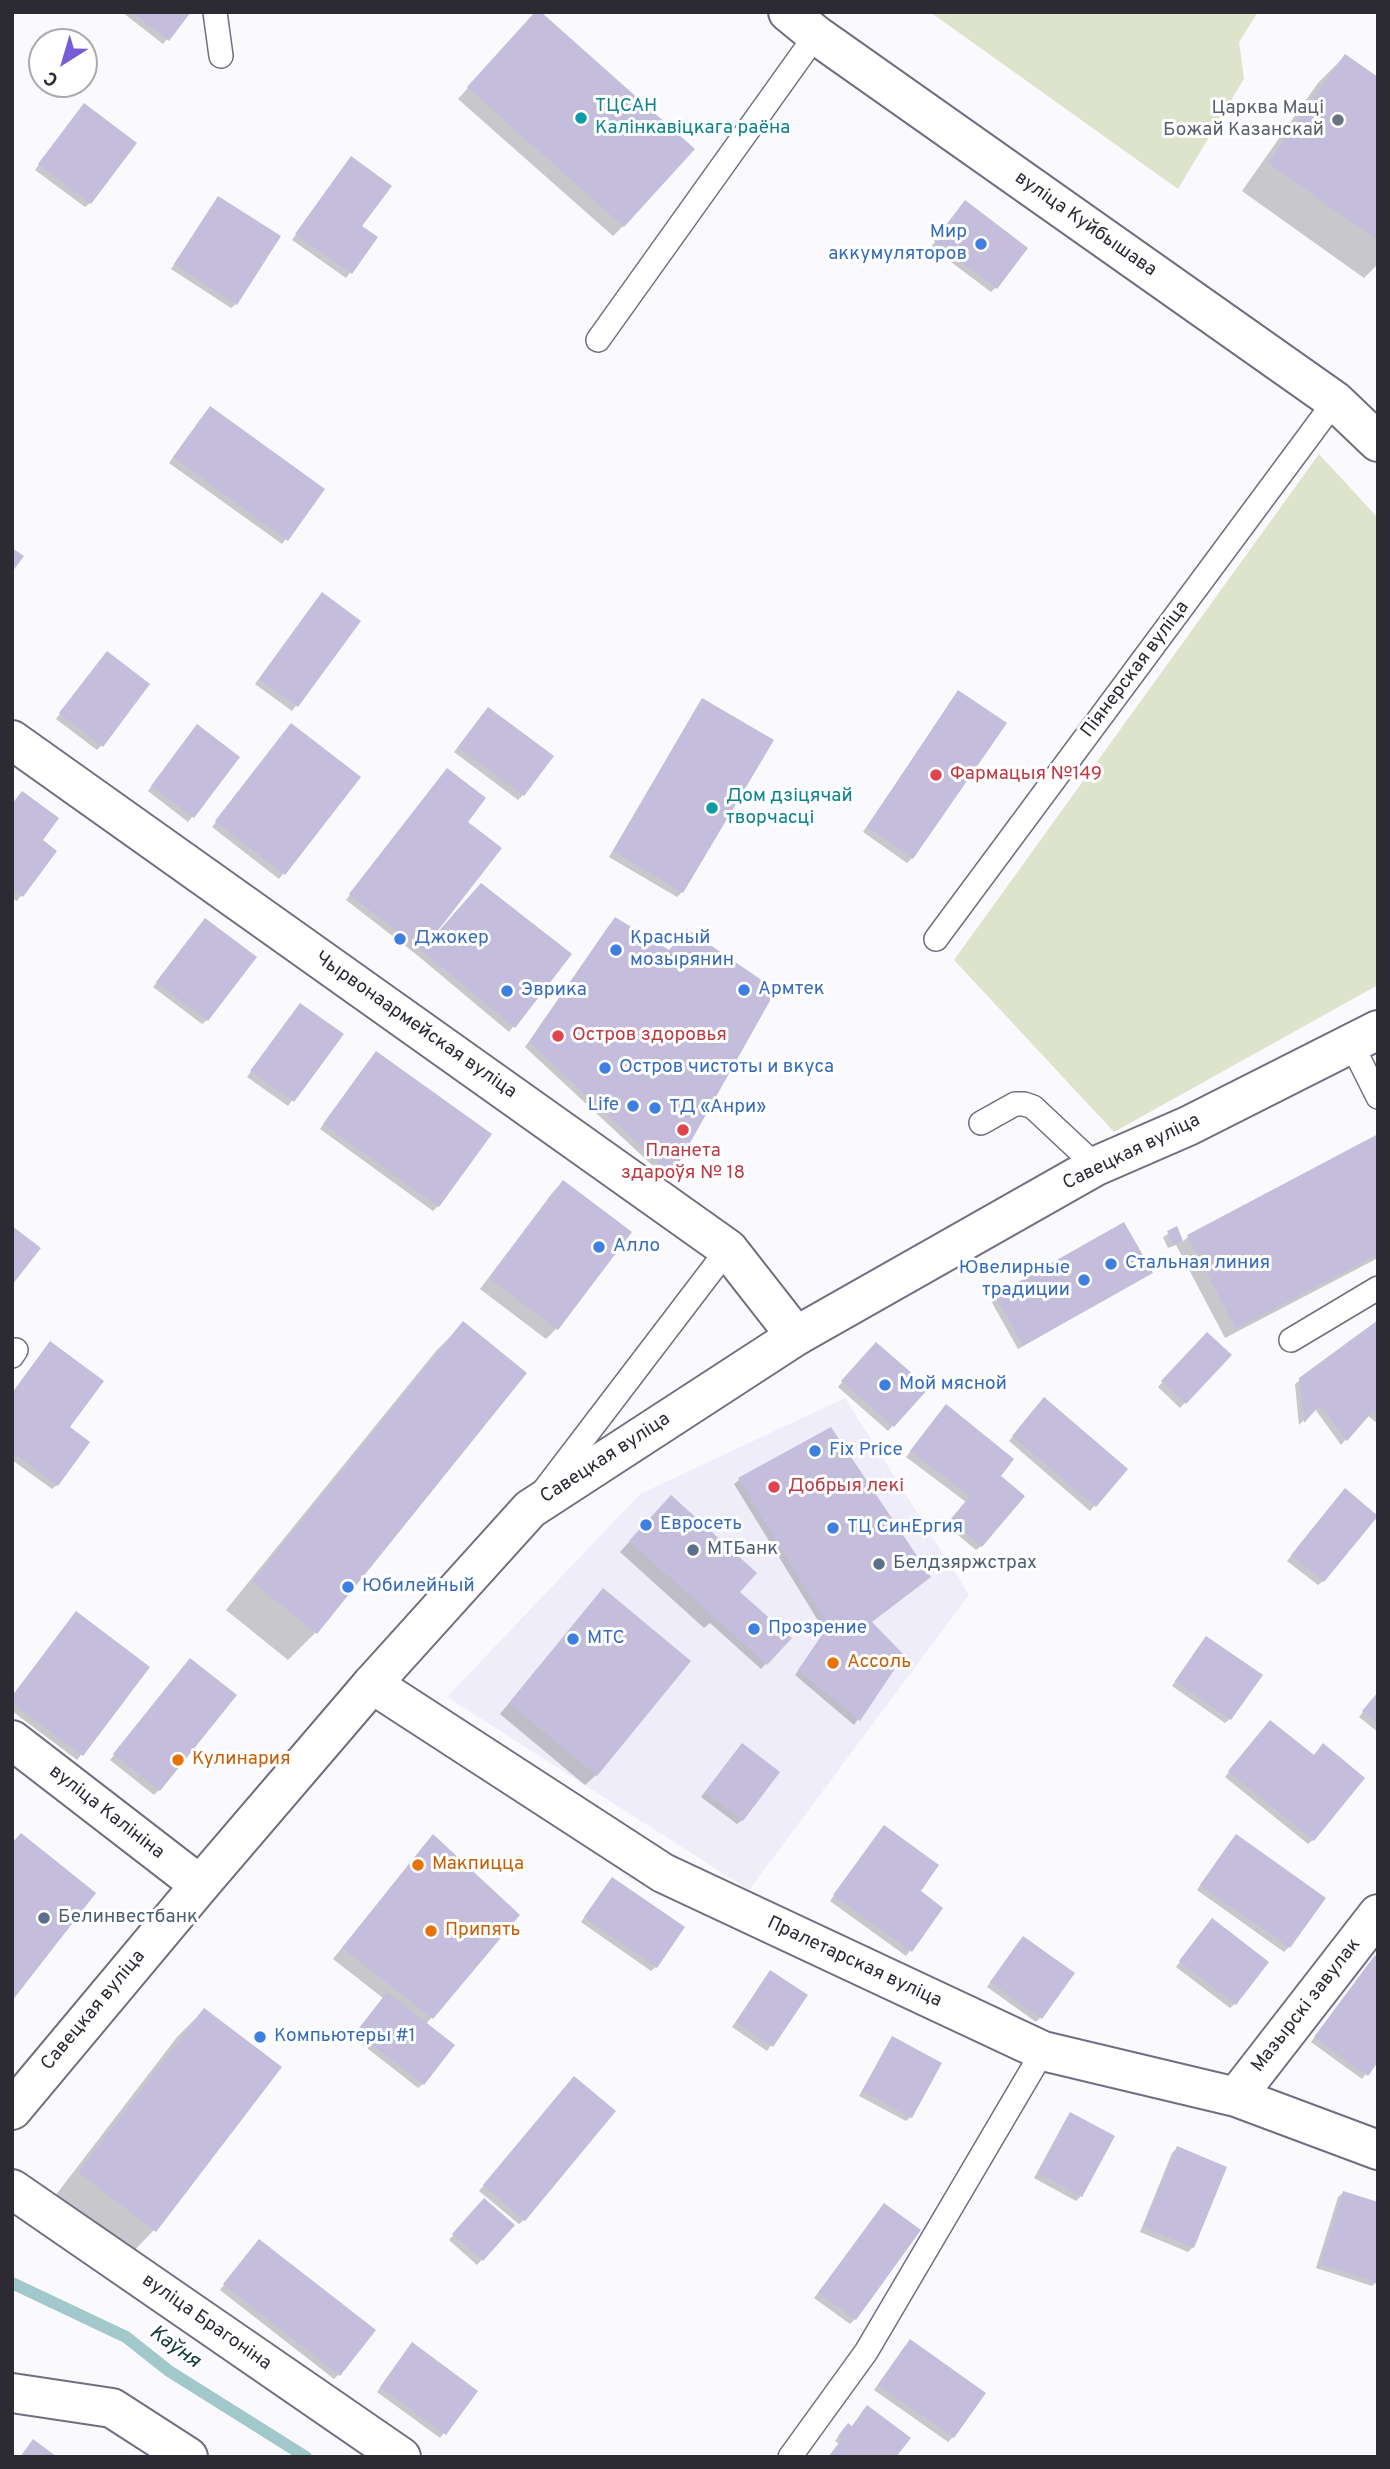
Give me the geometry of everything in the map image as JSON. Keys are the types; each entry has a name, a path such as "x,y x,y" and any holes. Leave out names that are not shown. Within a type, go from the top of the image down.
{"street":[{"name":"вуліца Куйбышава","path":"802,24 1335,401 1378,442"},
{"name":"Чырвонаармейская вуліца","path":"12,740 728,1249 796,1336"},
{"name":"Савецкая вуліца","path":"12,2110 372,1684 530,1509 796,1336 1096,1166 1188,1126 1364,1036"},
{"name":"Пралетарская вуліца","path":"372,1684 663,1873 1043,2051 1236,2097 1378,2150"},
{"name":"вуліца Калініна","path":"12,1740 200,1885"},
{"name":"Мазырскі завулак","path":"1236,2097 1378,1914"},
{"name":"вуліца Брагоніна","path":"12,2189 401,2457"},
{"path":"12,2393 112,2408 188,2457"}],"lane":[{"path":"215,12 221,56"},
{"path":"598,340 802,24"},
{"name":"Піянерская вуліца","path":"936,939 1335,401"},
{"path":"1364,1036 1378,1097"},
{"path":"981,1123 1015,1104 1033,1107 1096,1166"},
{"path":"530,1509 728,1249"},
{"path":"1291,1340 1378,1288"},
{"path":"790,2457 866,2353 1043,2051"}],"shaded area":[{"path":"845,1398 969,1595 749,1890 447,1697 640,1494"}],"green space":[{"path":"930,12 1258,12 1239,42 1244,79 1178,189"},
{"path":"1319,454 1378,518 1378,985 1114,1132 954,960"}],"building":[{"path":"132,12 191,12 169,41"},
{"name":"ТЦСАН Калінкавіцкага раёна","path":"535,12 541,12 695,149 624,227 467,87"},
{"name":"Царква Маці Божай Казанскай","path":"1345,54 1378,77 1378,241 1268,163"},
{"path":"84,103 137,143 91,204 38,164"},
{"path":"351,156 392,186 362,226 378,237 352,274 295,234"},
{"path":"218,196 281,236 237,305 174,264"},
{"name":"Мир аккумуляторов","path":"965,200 1028,248 997,289 934,241"},
{"path":"210,406 325,489 288,541 173,457"},
{"path":"12,548 24,556 12,572"},
{"path":"322,592 361,621 298,707 259,679"},
{"path":"107,651 150,684 103,747 59,713"},
{"name":"Фармацыя №149","path":"958,690 1007,723 913,859 867,827"},
{"path":"702,698 774,740 683,893 613,851"},
{"path":"488,707 554,756 524,796 458,747"},
{"path":"291,723 361,777 285,875 215,821"},
{"path":"197,724 240,757 194,818 151,786"},
{"path":"447,768 486,798 468,822 502,848 429,942 481,883 572,954 515,1028 349,894"},
{"path":"22,791 59,818 43,840 57,851 23,897 12,890 12,804"},
{"name":"ТД «Анри»","path":"615,917 669,950 687,929 776,990 672,1175 529,1042"},
{"path":"205,918 257,957 208,1021 156,982"},
{"path":"300,1003 344,1034 294,1102 250,1071"},
{"path":"376,1051 492,1134 439,1207 323,1124"},
{"path":"1378,1134 1378,1254 1236,1329 1187,1235"},
{"path":"563,1180 632,1232 558,1330 489,1278"},
{"path":"1124,1222 1153,1273 1023,1346 995,1295"},
{"path":"12,1226 41,1248 12,1285"},
{"path":"1177,1226 1183,1241 1173,1244 1167,1231"},
{"path":"1378,1320 1378,1416 1373,1411 1347,1441 1320,1405 1304,1423 1299,1378"},
{"path":"463,1321 527,1373 317,1634 252,1582"},
{"path":"1207,1332 1232,1355 1186,1404 1161,1381"},
{"path":"50,1341 104,1381 70,1427 90,1442 58,1486 12,1452 12,1393"},
{"name":"Мой мясной","path":"876,1342 929,1388 894,1427 841,1381"},
{"path":"1044,1397 1128,1469 1096,1507 1012,1436"},
{"path":"946,1404 1014,1459 1001,1476 1025,1496 982,1547 950,1520 970,1496 910,1451"},
{"name":"ТЦ СинЕргия","path":"831,1427 931,1577 872,1622 904,1655 860,1721 798,1670 828,1626 738,1478"},
{"path":"1345,1488 1378,1516 1324,1582 1291,1555"},
{"path":"671,1495 757,1573 740,1592 792,1638 767,1665 629,1541"},
{"path":"603,1588 691,1661 597,1776 509,1703"},
{"path":"76,1611 150,1667 83,1756 12,1703 12,1696"},
{"path":"1206,1636 1263,1675 1231,1720 1175,1681"},
{"path":"190,1658 237,1695 160,1791 113,1754"},
{"path":"1378,1692 1378,1724 1362,1711"},
{"path":"1270,1720 1314,1755 1323,1743 1365,1778 1314,1841 1228,1771"},
{"path":"742,1743 780,1772 743,1821 705,1792"},
{"path":"884,1825 939,1865 921,1891 943,1908 912,1952 833,1895"},
{"name":"Белинвестбанк","path":"21,1833 96,1893 12,2001 12,1843"},
{"name":"Припять","path":"433,1834 520,1915 433,2019 342,1948"},
{"path":"1236,1834 1326,1898 1290,1948 1200,1885"},
{"path":"612,1877 685,1927 657,1968 584,1917"},
{"path":"1212,1918 1269,1962 1236,2005 1179,1961"},
{"path":"1023,1936 1075,1973 1042,2019 990,1982"},
{"path":"1375,1955 1378,1958 1378,2062 1368,2076 1314,2037"},
{"path":"770,1970 808,1995 773,2047 736,2022"},
{"path":"387,1992 455,2045 424,2085 356,2032"},
{"path":"204,2008 282,2067 156,2232 78,2172"},
{"path":"892,2036 942,2063 912,2118 862,2091"},
{"path":"574,2076 616,2111 525,2221 483,2185"},
{"path":"1070,2112 1115,2136 1082,2197 1038,2173"},
{"path":"1177,2146 1227,2167 1194,2248 1143,2227"},
{"path":"1343,2191 1378,2202 1378,2283 1320,2264"},
{"path":"484,2198 515,2225 483,2261 452,2234"},
{"path":"884,2203 921,2230 856,2320 818,2293"},
{"path":"259,2239 376,2330 340,2376 223,2284"},
{"path":"910,2339 986,2393 954,2438 878,2385"},
{"path":"412,2342 478,2391 446,2435 380,2387"},
{"path":"867,2405 911,2438 896,2457 828,2457 842,2439 838,2436 848,2423 852,2426"},
{"path":"33,2439 57,2457 20,2457"}],"waterway":[{"name":"Каўня","path":"12,2283 126,2337 169,2371 306,2457"}],"place":[{"name":"ТЦСАН Калінкавіцкага раёна","path":"581,118"},
{"name":"Царква Маці Божай Казанскай","path":"1338,120"},
{"name":"Мир аккумуляторов","path":"981,244"},
{"name":"Фармацыя №149","path":"936,775"},
{"name":"Дом дзіцячай творчасці","path":"712,808"},
{"name":"Джокер","path":"400,939"},
{"name":"Красный мозырянин","path":"616,950"},
{"name":"Армтек","path":"744,990"},
{"name":"Эврика","path":"507,991"},
{"name":"Остров здоровья","path":"558,1036"},
{"name":"Остров чистоты и вкуса","path":"605,1068"},
{"name":"Life","path":"633,1106"},
{"name":"ТД «Анри»","path":"655,1108"},
{"name":"Планета здароўя № 18","path":"683,1130"},
{"name":"Алло","path":"599,1247"},
{"name":"Стальная линия","path":"1111,1264"},
{"name":"Ювелирные традиции","path":"1084,1280"},
{"name":"Мой мясной","path":"885,1385"},
{"name":"Fix Price","path":"815,1451"},
{"name":"Добрыя лекі","path":"774,1487"},
{"name":"Евросеть","path":"646,1525"},
{"name":"ТЦ СинЕргия","path":"833,1528"},
{"name":"МТБанк","path":"693,1550"},
{"name":"Белдзяржстрах","path":"879,1564"},
{"name":"Юбилейный","path":"348,1587"},
{"name":"Прозрение","path":"754,1629"},
{"name":"МТС","path":"573,1639"},
{"name":"Ассоль","path":"833,1663"},
{"name":"Кулинария","path":"178,1760"},
{"name":"Макпицца","path":"418,1865"},
{"name":"Белинвестбанк","path":"44,1918"},
{"name":"Припять","path":"431,1931"},
{"name":"Компьютеры #1","path":"260,2037"}]}
